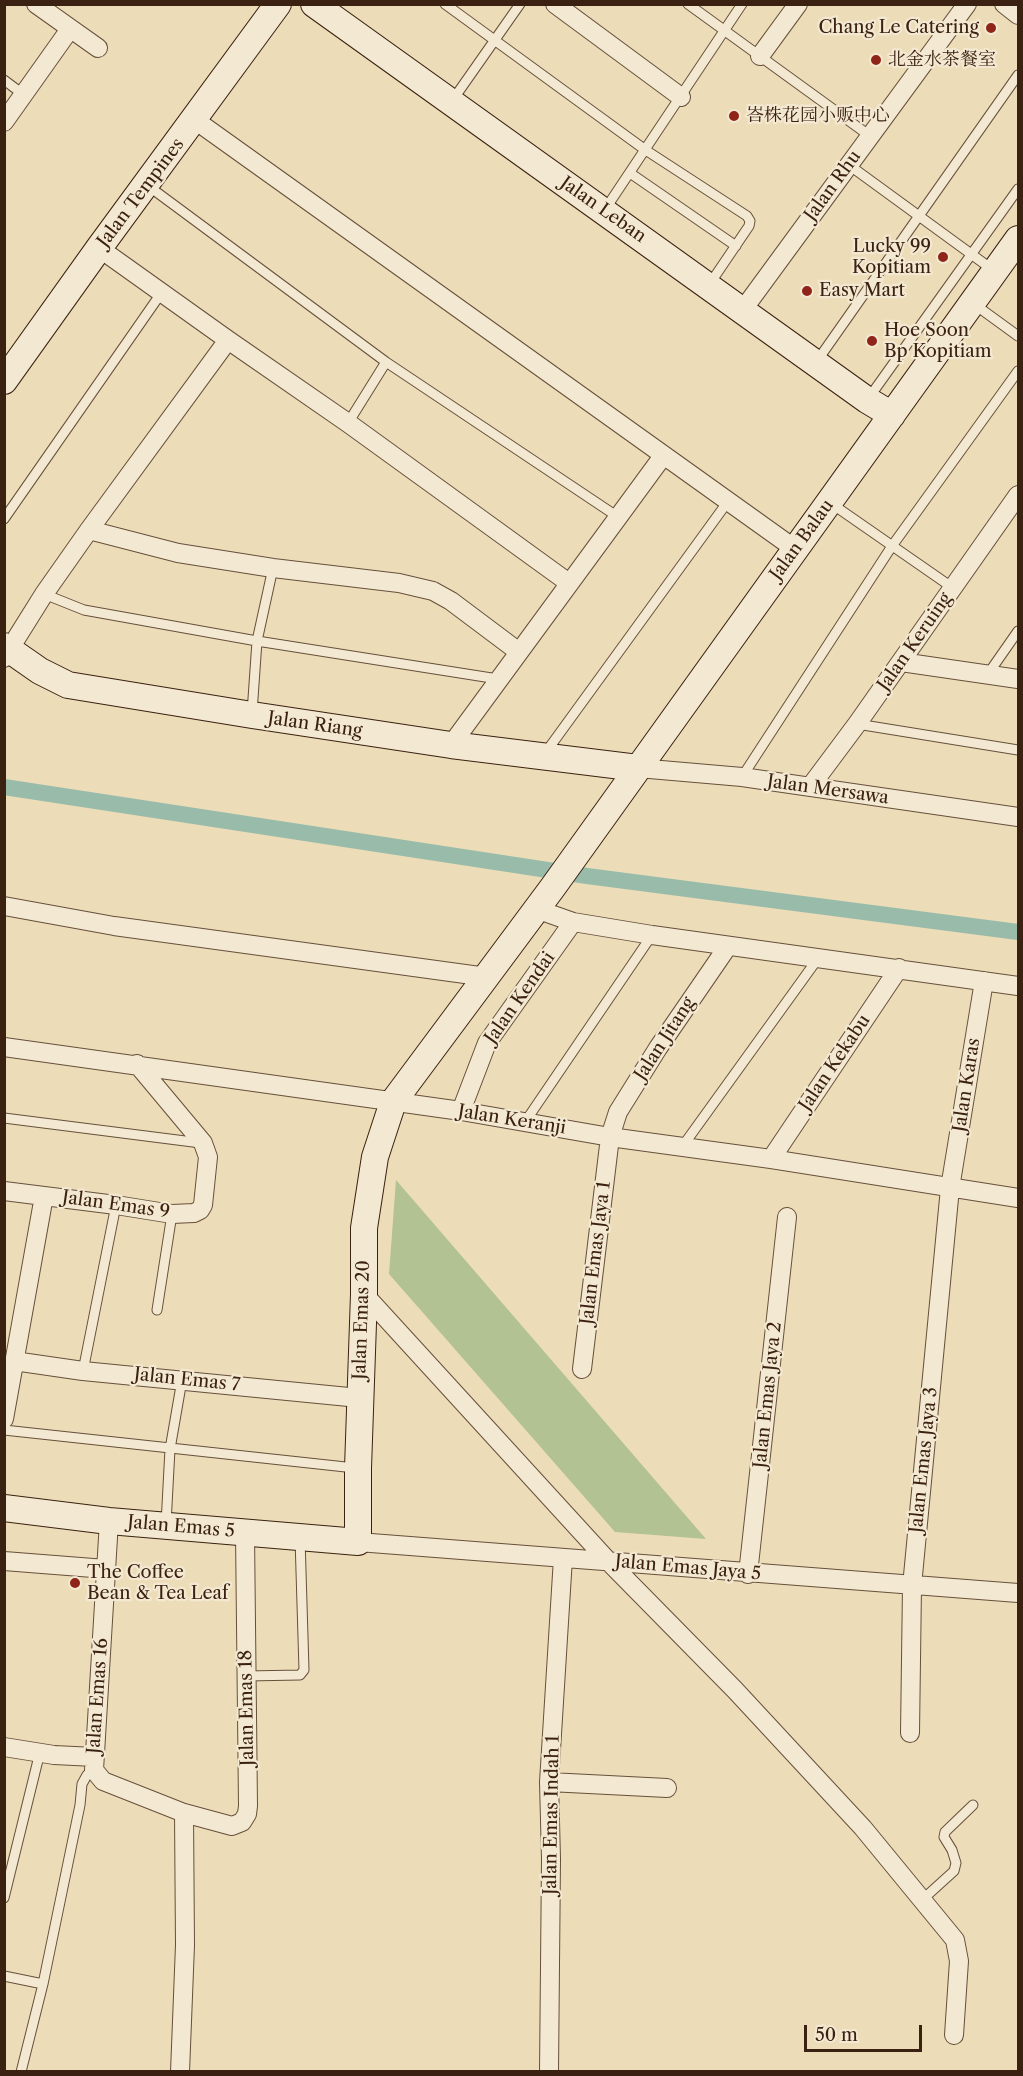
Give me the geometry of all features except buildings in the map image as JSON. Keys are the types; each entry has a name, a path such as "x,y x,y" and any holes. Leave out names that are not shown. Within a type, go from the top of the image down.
{"street":[{"path":"36,4 98,48"},
{"name":"Jalan Tempines","path":"4,381 278,4"},
{"name":"Jalan Leban","path":"314,4 867,400 892,415"},
{"path":"555,4 681,97"},
{"name":"Jalan Rhu","path":"742,311 967,4"},
{"path":"1005,4 1018,15"},
{"path":"760,56 792,7"},
{"path":"4,122 70,29"},
{"path":"195,120 795,549"},
{"name":"Jalan Balau","path":"487,977 1018,239"},
{"path":"99,248 348,423 569,583"},
{"path":"6,651 89,530 228,340"},
{"path":"451,745 663,456"},
{"name":"Jalan Keruing","path":"810,787 1018,495"},
{"path":"89,530 178,553 273,568 399,583 433,591 451,601 519,652"},
{"name":"Jalan Riang","path":"6,651 68,685 451,745 638,768"},
{"path":"901,662 1018,679"},
{"name":"Jalan Mersawa","path":"638,768 742,777 1018,817"},
{"path":"4,906 125,928 487,977"},
{"path":"537,909 573,922 652,935 819,956 1018,986"},
{"name":"Jalan Kendai","path":"460,1111 487,1043 573,922"},
{"name":"Jalan Jitang","path":"610,1137 618,1112 658,1048 728,946"},
{"name":"Jalan Kekabu","path":"771,1159 899,968"},
{"name":"Jalan Emas 20","path":"358,1542 359,1398 364,1294 363,1228 375,1157 393,1102 487,977"},
{"name":"Jalan Karas","path":"950,1188 984,981"},
{"name":"Jalan Keranji","path":"4,1047 460,1111 610,1137 771,1159 1018,1198"},
{"path":"136,1064 203,1143"},
{"name":"Jalan Emas Jaya 1","path":"582,1369 610,1137"},
{"name":"Jalan Emas 9","path":"4,1191 172,1214 194,1213 203,1205 208,1157 203,1143"},
{"name":"Jalan Emas Jaya 3","path":"910,1733 912,1586 950,1188"},
{"path":"4,1419 44,1196"},
{"name":"Jalan Emas Jaya 2","path":"748,1574 787,1217"},
{"path":"364,1294 609,1562 767,1724 863,1828 955,1940 959,1960 954,2036"},
{"name":"Jalan Emas 7","path":"14,1361 83,1371 359,1398"},
{"name":"Jalan Emas 5","path":"4,1508 110,1521 358,1542"},
{"name":"Jalan Emas 16","path":"110,1521 94,1763 103,1781 184,1813"},
{"name":"Jalan Emas 18","path":"184,1813 232,1826 242,1822 247,1814 245,1533"},
{"name":"Jalan Emas Jaya 5","path":"358,1542 748,1574 1018,1593"},
{"name":"Jalan Emas Indah 1","path":"549,2072 551,1859 549,1782 563,1558"},
{"path":"4,1561 106,1569"},
{"path":"4,1748 40,1752 94,1763"},
{"path":"549,1782 667,1788"},
{"path":"180,2072 185,1945 184,1813"}],"lane":[{"path":"445,4 644,149 747,216 750,221 749,226 708,285"},
{"path":"451,103 520,4"},
{"path":"688,4 870,136"},
{"path":"604,211 742,4"},
{"path":"816,363 1018,75"},
{"path":"4,80 24,95"},
{"path":"849,165 995,271"},
{"path":"630,173 736,246"},
{"path":"146,184 386,362 618,517"},
{"path":"867,400 1018,189"},
{"path":"4,519 162,292"},
{"path":"972,303 1018,336"},
{"path":"348,423 386,362"},
{"path":"742,777 892,546 1018,371"},
{"path":"542,757 729,500"},
{"path":"829,502 953,588"},
{"path":"252,715 256,641 273,568"},
{"path":"44,594 84,610 256,641 498,680"},
{"path":"988,674 1018,631"},
{"path":"857,724 1018,750"},
{"path":"525,1122 652,935"},
{"path":"682,1147 819,956"},
{"path":"4,1118 203,1143"},
{"path":"83,1371 116,1205"},
{"path":"158,1310 172,1214"},
{"path":"166,1526 170,1449 182,1379"},
{"path":"4,1430 358,1468"},
{"path":"246,1676 300,1674 304,1670 300,1537"},
{"path":"4,1898 40,1752"},
{"path":"21,2072 43,1984 80,1805 82,1784 94,1763"},
{"path":"922,1900 954,1871 956,1863 952,1850 944,1837 945,1832 973,1805"},
{"path":"4,1976 43,1984"}],"green space":[{"path":"396,1180 706,1539 615,1532 389,1274"}],"waterway":[{"path":"4,787 587,876 1018,932"}],"place":[{"name":"Chang Le Catering","path":"991,28"},
{"name":"北金水茶餐室","path":"876,60"},
{"name":"峇株花园小贩中心","path":"734,116"},
{"name":"Lucky 99 Kopitiam","path":"943,257"},
{"name":"Easy Mart","path":"807,291"},
{"name":"Hoe Soon Bp Kopitiam","path":"872,341"},
{"name":"The Coffee Bean & Tea Leaf","path":"75,1583"}]}
